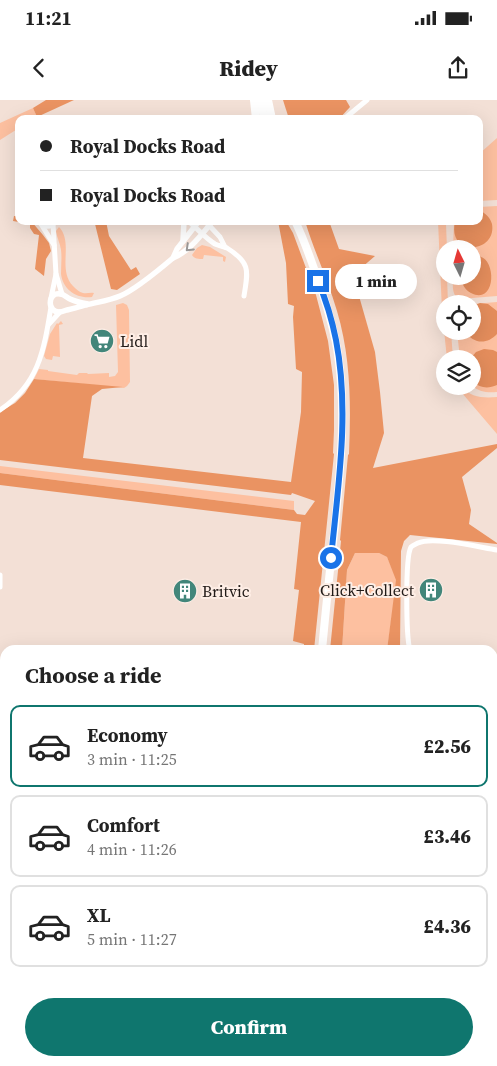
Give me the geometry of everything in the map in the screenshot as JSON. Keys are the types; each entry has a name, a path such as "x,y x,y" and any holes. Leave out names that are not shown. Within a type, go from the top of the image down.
{"highway":[{"path":"254,100 256,115"},
{"path":"261,100 263,115"},
{"path":"268,100 271,115"},
{"path":"298,225 323,292 336,340 342,392 341,454 322,645"}],"street":[{"path":"349,115 367,100"},
{"path":"40,225 54,245"},
{"path":"0,410 14,400 28,385 39,362 49,324 50,304 56,274 55,225"},
{"path":"183,241 184,225"},
{"path":"173,258 177,249 196,225"},
{"path":"198,225 202,234 216,245 225,248 246,265 244,296"},
{"path":"51,298 56,294 79,303 88,304 104,302 122,296 173,258 189,249 202,234 206,225"},
{"path":"210,225 220,237 225,248"},
{"path":"49,324 69,304 56,274"},
{"path":"51,307 56,312 79,308 88,304"},
{"path":"409,645 407,588 411,547 422,541 440,541 497,550"},
{"path":"0,576 0,587"}],"shaded area":[{"path":"46,100 74,100 41,115 36,115 33,108"},
{"path":"283,100 346,100 350,107 343,115 288,115"},
{"path":"33,108 36,115 18,115"},
{"path":"15,116 15,131 0,140 0,123"},
{"path":"497,138 497,200 483,201 483,150"},
{"path":"497,206 497,296 481,297 481,295 455,295 453,285 481,285 481,240 453,240 454,225 483,225 483,207"},
{"path":"483,213 490,219 492,234 481,245 481,240 458,240 454,233 455,225 483,225"},
{"path":"30,225 34,225 49,243 51,251 46,259 44,276 35,269 39,235 34,234"},
{"path":"95,225 107,225 109,236 131,270 136,267 140,274 117,290 111,289"},
{"path":"279,225 288,225 293,233 316,295 328,341 334,385 334,454 315,645 304,645 293,641 299,590 294,589 301,522 0,485 0,473 294,510 297,514 305,515 315,501 292,493 291,495 0,460 0,412 15,403 25,393 34,379 123,387 102,389 92,396 83,458 291,482 301,412 302,372 296,369 294,306 288,304 286,263"},
{"path":"306,225 330,225 339,249 375,256 353,275 375,352 380,392 384,433 373,468 497,444 497,448 462,477 471,510 469,524 497,544 410,535 404,541 401,551 400,645 388,645 396,580 387,557 379,553 355,553 347,570 342,645 331,645 349,454 349,382 342,329"},
{"path":"438,225 446,225 447,240 439,240"},
{"path":"59,227 65,241 65,264 68,279 80,292 94,293 92,297 76,295 68,289 62,280 61,250 56,231"},
{"path":"202,245 210,247 226,257 225,262 223,257 204,255 203,259 198,259 194,257 192,255"},
{"path":"481,257 484,258 491,271 490,287 486,293 480,295 467,290 464,285 481,285"},
{"path":"441,285 447,285 448,295 441,295"},
{"path":"497,302 497,392 481,391 481,350 459,350 458,340 481,340 481,303"},
{"path":"123,303 127,305 129,310 130,382 127,386 124,388 34,379 39,369 77,375 79,373 109,373 109,377 115,376 118,372 116,305"},
{"path":"481,303 488,304 497,311 497,334 489,340 476,341 475,340 481,340"},
{"path":"61,321 63,324 59,325 60,357 53,356 52,360 46,359 44,356 50,334 57,323"},
{"path":"445,340 452,340 452,350 446,350"},
{"path":"481,350 493,350 497,352 497,385 481,387"},
{"path":"464,395 497,397 497,434"},
{"path":"0,466 294,501 294,510 0,473"},
{"path":"355,553 379,553 387,557 397,580 388,645 342,645 347,570"}],"place":[{"name":"Lidl","path":"102,341"},
{"name":"Click+Collect","path":"431,590"},
{"name":"Britvic","path":"185,591"}],"route":[{"path":"318,281 330,314 336,340 342,384 341,454 331,558"}]}
